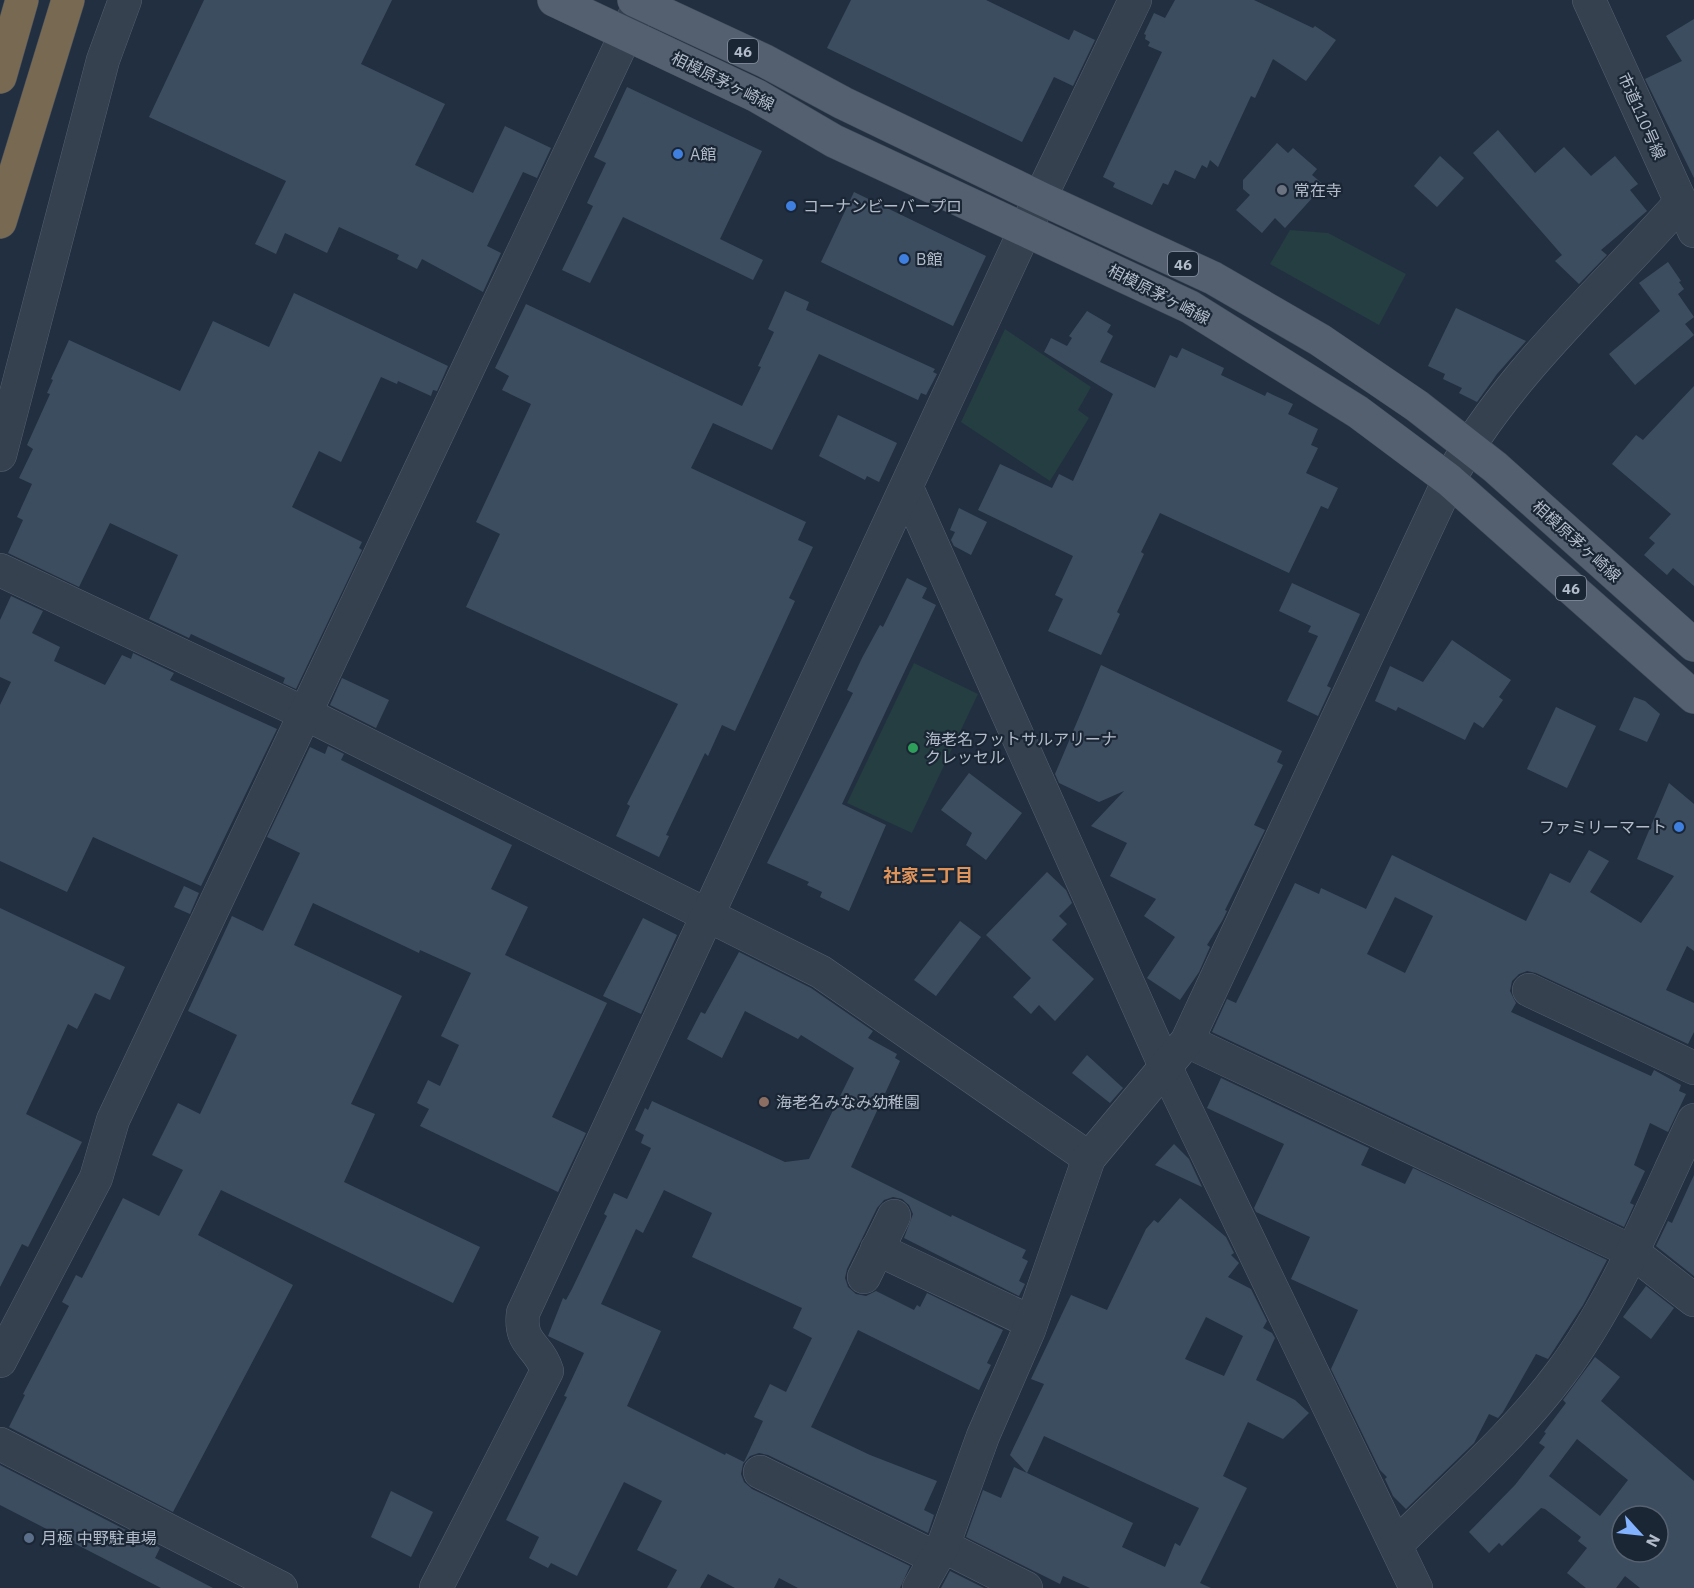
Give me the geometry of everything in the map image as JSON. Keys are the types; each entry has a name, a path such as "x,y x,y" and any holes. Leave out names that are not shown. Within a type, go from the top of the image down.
{"highway":[{"path":"0,77 22,0"},
{"path":"0,222 68,0"}],"main road":[{"name":"相模原茅ヶ崎線","path":"554,0 757,96 834,141 1190,307 1350,406 1449,480 1694,697"},
{"name":"相模原茅ヶ崎線","path":"639,1 765,61 843,103 1223,284 1320,340 1417,406 1468,445 1694,645"}],"street":[{"path":"0,455 103,60 125,0"},
{"path":"436,1588 546,1371 544,1360 525,1338 521,1327 523,1313 1025,230 1135,0"},
{"name":"市道110号線","path":"1589,0 1694,231"},
{"path":"0,1361 96,1179 113,1119 306,714 639,1"},
{"path":"919,1588 939,1552 983,1436 1031,1322 1089,1158 1187,1041 1449,480 1468,445 1497,404 1681,202"},
{"path":"907,488 1165,1066 1416,1588"},
{"path":"0,570 306,714 821,972 1089,1158"},
{"path":"1528,990 1694,1068"},
{"path":"1187,1041 1631,1251 1694,1300"},
{"path":"1396,1545 1518,1425 1561,1373 1597,1317 1694,1120"},
{"path":"894,1216 871,1263 1031,1322"},
{"path":"0,1444 281,1588"},
{"path":"760,1472 1026,1588"}],"green space":[{"path":"1290,230 1328,233 1406,274 1379,325 1270,264"},
{"path":"1005,329 1091,387 1078,410 1089,418 1050,481 961,422"},
{"name":"海老名フットサルアリーナ クレッセル","path":"914,663 978,694 912,833 847,803"}],"building":[{"path":"204,0 392,0 361,64 445,104 415,165 473,193 505,126 551,148 537,178 523,172 487,246 501,253 483,292 422,259 417,269 397,259 399,255 339,227 327,253 285,233 276,254 255,244 286,181 149,117"},
{"path":"851,0 986,0 1069,40 1074,30 1095,40 1073,86 1054,77 1022,142 827,48"},
{"path":"1175,0 1254,0 1313,28 1315,26 1336,40 1306,81 1273,59 1255,98 1251,96 1218,167 1210,160 1207,168 1202,165 1195,179 1175,170 1168,185 1163,183 1152,205 1113,187 1115,183 1103,177 1162,52 1148,46 1150,42 1145,39 1144,34 1154,13 1165,18"},
{"path":"1694,19 1694,178 1645,79 1682,61 1666,36"},
{"path":"627,87 762,151 720,239 763,260 753,280 623,217 590,283 562,270 593,206 587,203 606,163 594,157"},
{"path":"1498,130 1535,173 1564,147 1591,176 1615,156 1638,184 1630,190 1647,211 1601,250 1607,255 1579,284 1555,261 1562,255 1473,153"},
{"name":"常在寺","path":"1277,143 1288,153 1293,148 1317,169 1312,175 1324,185 1285,228 1275,218 1262,233 1236,210 1250,195 1243,189 1243,180"},
{"path":"1440,156 1464,178 1437,207 1414,186"},
{"name":"B館","path":"854,192 986,256 953,326 821,262"},
{"path":"1668,262 1684,289 1678,294 1694,317 1685,324 1694,335 1635,385 1609,354 1660,311 1639,283"},
{"path":"785,291 809,302 806,310 935,369 933,372 937,374 926,395 921,393 918,400 819,354 772,450 713,423 691,468 806,522 798,540 813,547 789,598 795,601 735,731 722,725 708,756 705,753 666,835 669,836 659,857 616,836 630,806 627,804 678,704 466,607 500,534 476,522 531,404 502,390 509,376 495,368 526,304 742,406 761,367 758,366 774,332 768,329"},
{"path":"294,293 448,366 437,391 433,390 431,396 398,381 397,384 381,377 341,462 319,451 292,507 362,542 359,548 362,550 296,689 283,683 285,678 191,634 189,638 149,619 178,555 110,523 79,587 8,553 23,520 17,517 32,484 19,478 33,449 27,445 50,394 47,393 53,380 51,379 69,340 180,391 213,321 269,347"},
{"path":"1456,308 1526,341 1497,374 1477,402 1459,393 1462,388 1443,379 1445,374 1428,366"},
{"path":"1087,311 1111,325 1107,332 1113,336 1100,362 1155,388 1170,355 1177,358 1182,348 1224,368 1221,375 1265,396 1267,392 1293,404 1288,414 1318,429 1311,445 1318,448 1306,473 1338,488 1328,509 1321,506 1289,573 1160,513 1141,552 1144,554 1117,612 1120,614 1101,655 1048,631 1063,599 1055,595 1073,556 978,510 1000,464 1052,488 1059,474 1073,481 1113,394 1044,352 1051,338 1067,346 1072,338 1069,336"},
{"path":"1694,386 1694,586 1673,568 1667,575 1644,555 1655,543 1649,538 1671,514 1612,464 1636,435 1643,440"},
{"path":"838,415 897,443 879,482 867,476 865,480 819,456"},
{"path":"959,508 987,522 971,555 954,546 951,540 955,532 950,530"},
{"path":"907,578 927,588 922,598 936,605 842,804 886,825 849,911 820,897 822,892 807,885 809,882 767,863 853,693 847,690 862,658 880,625 883,627"},
{"path":"1292,583 1360,614 1327,686 1331,688 1318,716 1287,701 1318,636 1308,632 1311,626 1279,611"},
{"path":"11,596 43,611 32,633 60,647 54,661 105,685 122,655 131,659 133,653 174,673 170,680 277,729 201,886 93,837 67,892 0,861 0,705 11,682 0,677 0,620"},
{"path":"1452,640 1511,680 1499,697 1503,700 1483,728 1474,722 1465,740 1398,707 1396,711 1375,701 1390,666 1423,682"},
{"path":"1101,665 1282,751 1277,762 1283,765 1254,825 1265,830 1225,910 1227,911 1222,921 1207,945 1210,947 1199,972 1180,1000 1147,978 1175,937 1144,916 1156,899 1110,876 1127,843 1091,826 1124,791 1099,802 1059,783 1055,774"},
{"path":"342,678 389,700 376,728 330,705"},
{"path":"1634,697 1645,701 1660,714 1647,742 1619,730"},
{"path":"1556,707 1596,726 1567,788 1527,769"},
{"path":"328,746 344,754 341,760 512,845 491,889 528,907 505,955 607,1003 552,1117 586,1133 558,1192 420,1126 429,1109 417,1103 428,1080 440,1086 459,1045 441,1036 471,973 420,950 419,953 313,903 294,945 402,996 351,1104 375,1114 344,1182 480,1247 453,1303 221,1190 198,1235 293,1285 173,1512 9,1427 25,1395 23,1394 69,1306 62,1302 76,1275 82,1278 123,1198 159,1216 183,1170 152,1155 178,1103 200,1114 237,1035 188,1011 232,916 263,931 300,853 267,837 310,747 325,754"},
{"path":"969,773 1022,813 986,860 966,845 972,833 941,810"},
{"path":"1669,783 1694,804 1694,951 1687,946 1666,990 1694,1003 1694,1032 1688,1044 1536,973 1527,971 1519,974 1512,981 1510,991 1516,1003 1511,1012 1651,1076 1654,1070 1681,1085 1679,1091 1686,1094 1668,1132 1650,1123 1634,1165 1645,1171 1630,1203 1634,1205 1624,1227 1212,1032 1227,999 1236,1003 1295,883 1319,894 1321,888 1366,909 1392,855 1526,921 1550,873 1570,883 1589,850 1609,861 1590,892 1641,923 1674,876 1637,859","holes":["1395,897 1433,916 1405,973 1367,954"]},
{"path":"1047,872 1066,890 1072,903 1059,916 1067,924 1052,940 1094,979 1055,1021 1039,1005 1031,1014 1013,997 1031,978 986,935"},
{"path":"184,886 199,893 190,914 174,907"},
{"path":"0,908 125,967 110,1000 95,993 77,1029 68,1024 26,1114 82,1142 28,1247 22,1244 0,1287"},
{"path":"643,918 677,935 641,1014 603,996"},
{"path":"960,921 981,937 936,996 914,980"},
{"path":"739,952 811,988 873,1031 868,1038 897,1054 895,1058 900,1061 851,1167 951,1217 952,1215 1026,1250 1022,1258 1028,1261 1019,1281 1025,1284 1019,1296 904,1238 913,1214 909,1205 902,1199 893,1197 884,1200 877,1208 847,1269 845,1278 848,1287 856,1294 866,1296 876,1291 914,1310 917,1305 920,1307 927,1293 1003,1330 987,1363 991,1365 979,1390 858,1330 811,1427 870,1455 937,1481 924,1510 934,1515 928,1533 768,1455 759,1453 750,1456 743,1464 741,1474 744,1482 752,1489 910,1566 900,1588 798,1588 779,1578 774,1588 735,1588 708,1574 700,1588 667,1588 677,1570 637,1550 662,1501 624,1482 577,1576 551,1563 548,1568 529,1558 539,1537 506,1520 567,1397 564,1396 584,1353 548,1336 563,1298 566,1300 572,1289 607,1216 604,1214 614,1193 627,1199 651,1148 641,1143 644,1135 635,1130 645,1108 648,1110 652,1101 785,1162 809,1159 854,1068 801,1035 798,1039 745,1011 722,1058 687,1039 701,1012 705,1014","holes":["664,1190 712,1213 692,1257 802,1308 793,1328 812,1338 786,1392 770,1384 754,1417 763,1421 744,1462 726,1453 725,1455 627,1406 661,1331 601,1304 636,1229 643,1233"]},
{"path":"1087,1055 1123,1088 1110,1103 1072,1073"},
{"path":"1221,1078 1369,1148 1361,1165 1405,1184 1413,1168 1607,1260 1583,1305 1548,1359 1536,1354 1498,1418 1489,1414 1474,1443 1406,1509 1393,1496 1385,1479 1387,1477 1380,1470 1331,1369 1358,1310 1291,1279 1310,1237 1256,1212 1254,1208 1284,1144 1207,1108"},
{"path":"1174,1144 1189,1159 1202,1187 1155,1165"},
{"path":"1694,1175 1694,1276 1656,1246 1668,1221 1672,1223"},
{"path":"1180,1198 1226,1237 1234,1253 1231,1255 1239,1263 1228,1277 1251,1289 1267,1321 1263,1328 1272,1333 1275,1338 1256,1380 1295,1400 1309,1413 1283,1439 1248,1422 1223,1476 1247,1488 1200,1583 1211,1588 1090,1588 1063,1576 1060,1584 966,1537 983,1490 1001,1498 1014,1467 1027,1473 1010,1455 1044,1384 1031,1379 1071,1295 1107,1310 1146,1229 1154,1220 1158,1223","holes":["1206,1317 1243,1336 1224,1376 1185,1359","1044,1436 1199,1508 1180,1546 1175,1543 1165,1567 1122,1547 1133,1523 1027,1473"]},
{"path":"1646,1286 1674,1308 1651,1339 1623,1317"},
{"path":"1595,1357 1620,1377 1601,1401 1694,1481 1694,1588 1640,1588 1625,1576 1616,1588 1586,1588 1567,1573 1587,1548 1578,1541 1581,1537 1541,1508 1502,1546 1499,1543 1489,1553 1469,1532 1515,1485 1545,1447 1539,1443 1546,1433 1544,1432 1566,1403 1563,1400","holes":["1577,1439 1628,1480 1600,1516 1549,1476"]},
{"path":"0,1465 155,1545 160,1548 155,1558 213,1588 161,1588 0,1505"},
{"path":"391,1491 433,1512 411,1557 371,1537"},
{"path":"950,1571 984,1588 941,1588"}],"place":[{"name":"A館","path":"678,154"},
{"name":"常在寺","path":"1282,190"},
{"name":"コーナンビーバープロ","path":"791,206"},
{"name":"B館","path":"904,259"},
{"name":"海老名フットサルアリーナ クレッセル","path":"913,748"},
{"name":"ファミリーマート","path":"1679,827"},
{"name":"海老名みなみ幼稚園","path":"764,1102"},
{"name":"月極 中野駐車場","path":"29,1538"}],"district":[{"name":"社家三丁目","path":"928,875"}]}
